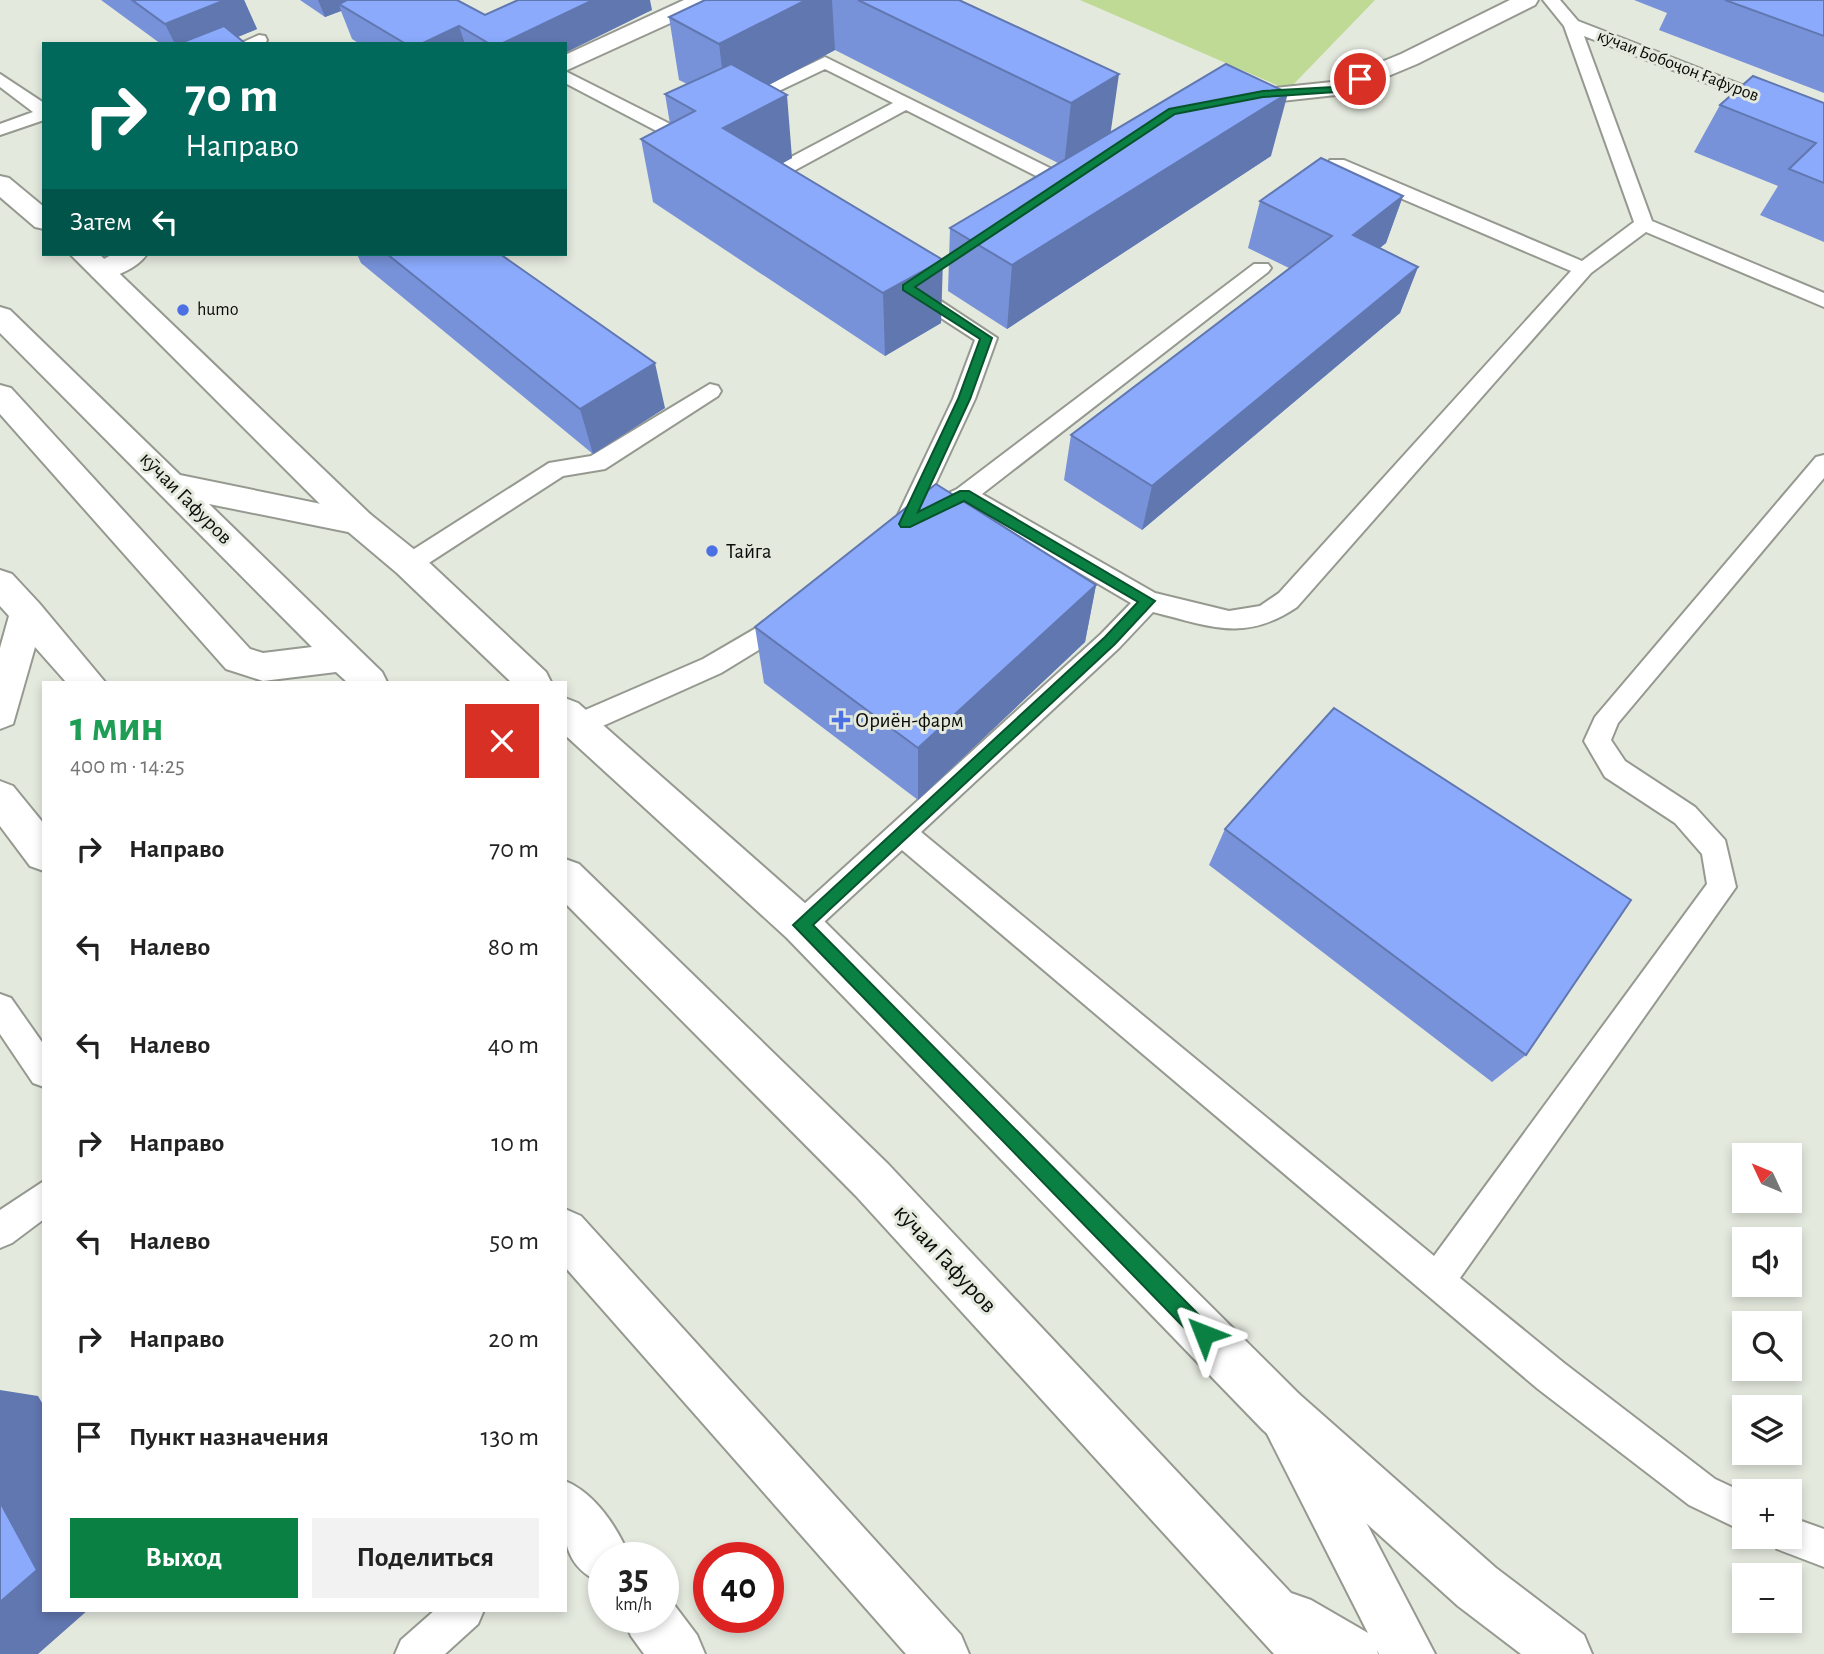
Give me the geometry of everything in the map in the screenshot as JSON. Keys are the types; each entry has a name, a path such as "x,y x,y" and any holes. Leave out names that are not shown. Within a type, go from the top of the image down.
{"main road":[{"path":"567,63 702,0"},
{"path":"1211,104 1263,94 1336,89 1409,59 1527,0"},
{"path":"0,184 42,219"},
{"path":"93,262 124,256"},
{"path":"93,262 358,522 409,564 532,681"},
{"name":"кӯчаи Гафуров","path":"0,316 368,681"},
{"path":"0,395 238,659 263,667 344,657"},
{"path":"173,485 358,522"},
{"path":"0,583 87,681"},
{"path":"0,714 27,612"},
{"path":"572,719 802,925 1281,1412 1477,1587 1565,1654"},
{"path":"0,797 42,851"},
{"name":"кӯчаи Гафуров","path":"567,878 872,1180 1311,1654"},
{"path":"567,1234 942,1654"},
{"path":"1281,1412 1408,1654"},
{"path":"567,1514 591,1542"},
{"path":"1265,1603 1283,1654"},
{"path":"1265,1603 1351,1654"},
{"path":"662,1633 678,1654"}],"lane":[{"path":"1551,0 1572,25 1644,224 1824,300"},
{"name":"кӯчаи Бобоҷон Ғафуров","path":"1572,25 1824,123"},
{"path":"567,77 676,134 825,62 1070,179 1042,197"},
{"path":"0,79 42,111"},
{"path":"774,203 763,196 760,187 768,177 906,103"},
{"path":"0,130 42,114"},
{"path":"1337,164 1584,269"},
{"path":"965,495 1148,601 1229,621 1266,615 1288,600 1584,269 1644,224"},
{"path":"885,541 905,524 965,495 1261,268"},
{"path":"905,524 964,399 986,338 901,284 929,272"},
{"path":"409,564 557,468 597,463 710,391"},
{"path":"1437,1281 1722,887 1715,849 1685,815 1615,769 1597,741 1608,717 1824,463"},
{"path":"802,925 1110,640 1148,601"},
{"path":"572,719 712,666 803,608"},
{"path":"902,833 1551,1376 1702,1492 1732,1507"},
{"path":"0,1008 42,1069"},
{"path":"0,1231 42,1200"},
{"path":"1802,1540 1824,1548"},
{"path":"415,1654 462,1612"}],"green space":[{"path":"1080,0 1375,0 1288,90"}],"building":[{"path":"132,0 225,0 165,24"},
{"path":"347,0 457,0 485,15 518,0 593,0 505,42 487,42 459,26 425,42 403,42 339,4"},
{"path":"705,0 806,0 719,44 669,17"},
{"path":"858,0 959,0 1119,74 1071,103"},
{"path":"1725,0 1824,0 1824,36"},
{"path":"224,26 244,42 183,42"},
{"path":"731,64 787,95 723,128 943,260 883,293 641,139 695,111 665,94"},
{"path":"1226,64 1288,93 1012,265 950,228"},
{"path":"1753,76 1824,103 1824,183 1789,169 1816,143 1720,105"},
{"path":"1321,158 1403,196 1353,235 1418,267 1152,486 1071,435 1332,236 1260,201"},
{"path":"389,256 503,256 655,363 580,409"},
{"path":"936,484 1096,585 918,748 755,627"},
{"path":"1334,708 1631,900 1526,1055 1225,829"},
{"path":"0,1502 37,1570 0,1602"}],"place":[{"name":"humo","path":"183,310"},
{"name":"Тайга","path":"712,551"},
{"name":"Ориён-фарм","path":"841,720"}],"route":[{"path":"1204,1334 802,925 1110,640 1148,601 965,495 905,524 964,399 986,338 907,287 1172,111 1263,94 1336,89 1360,79"}]}
